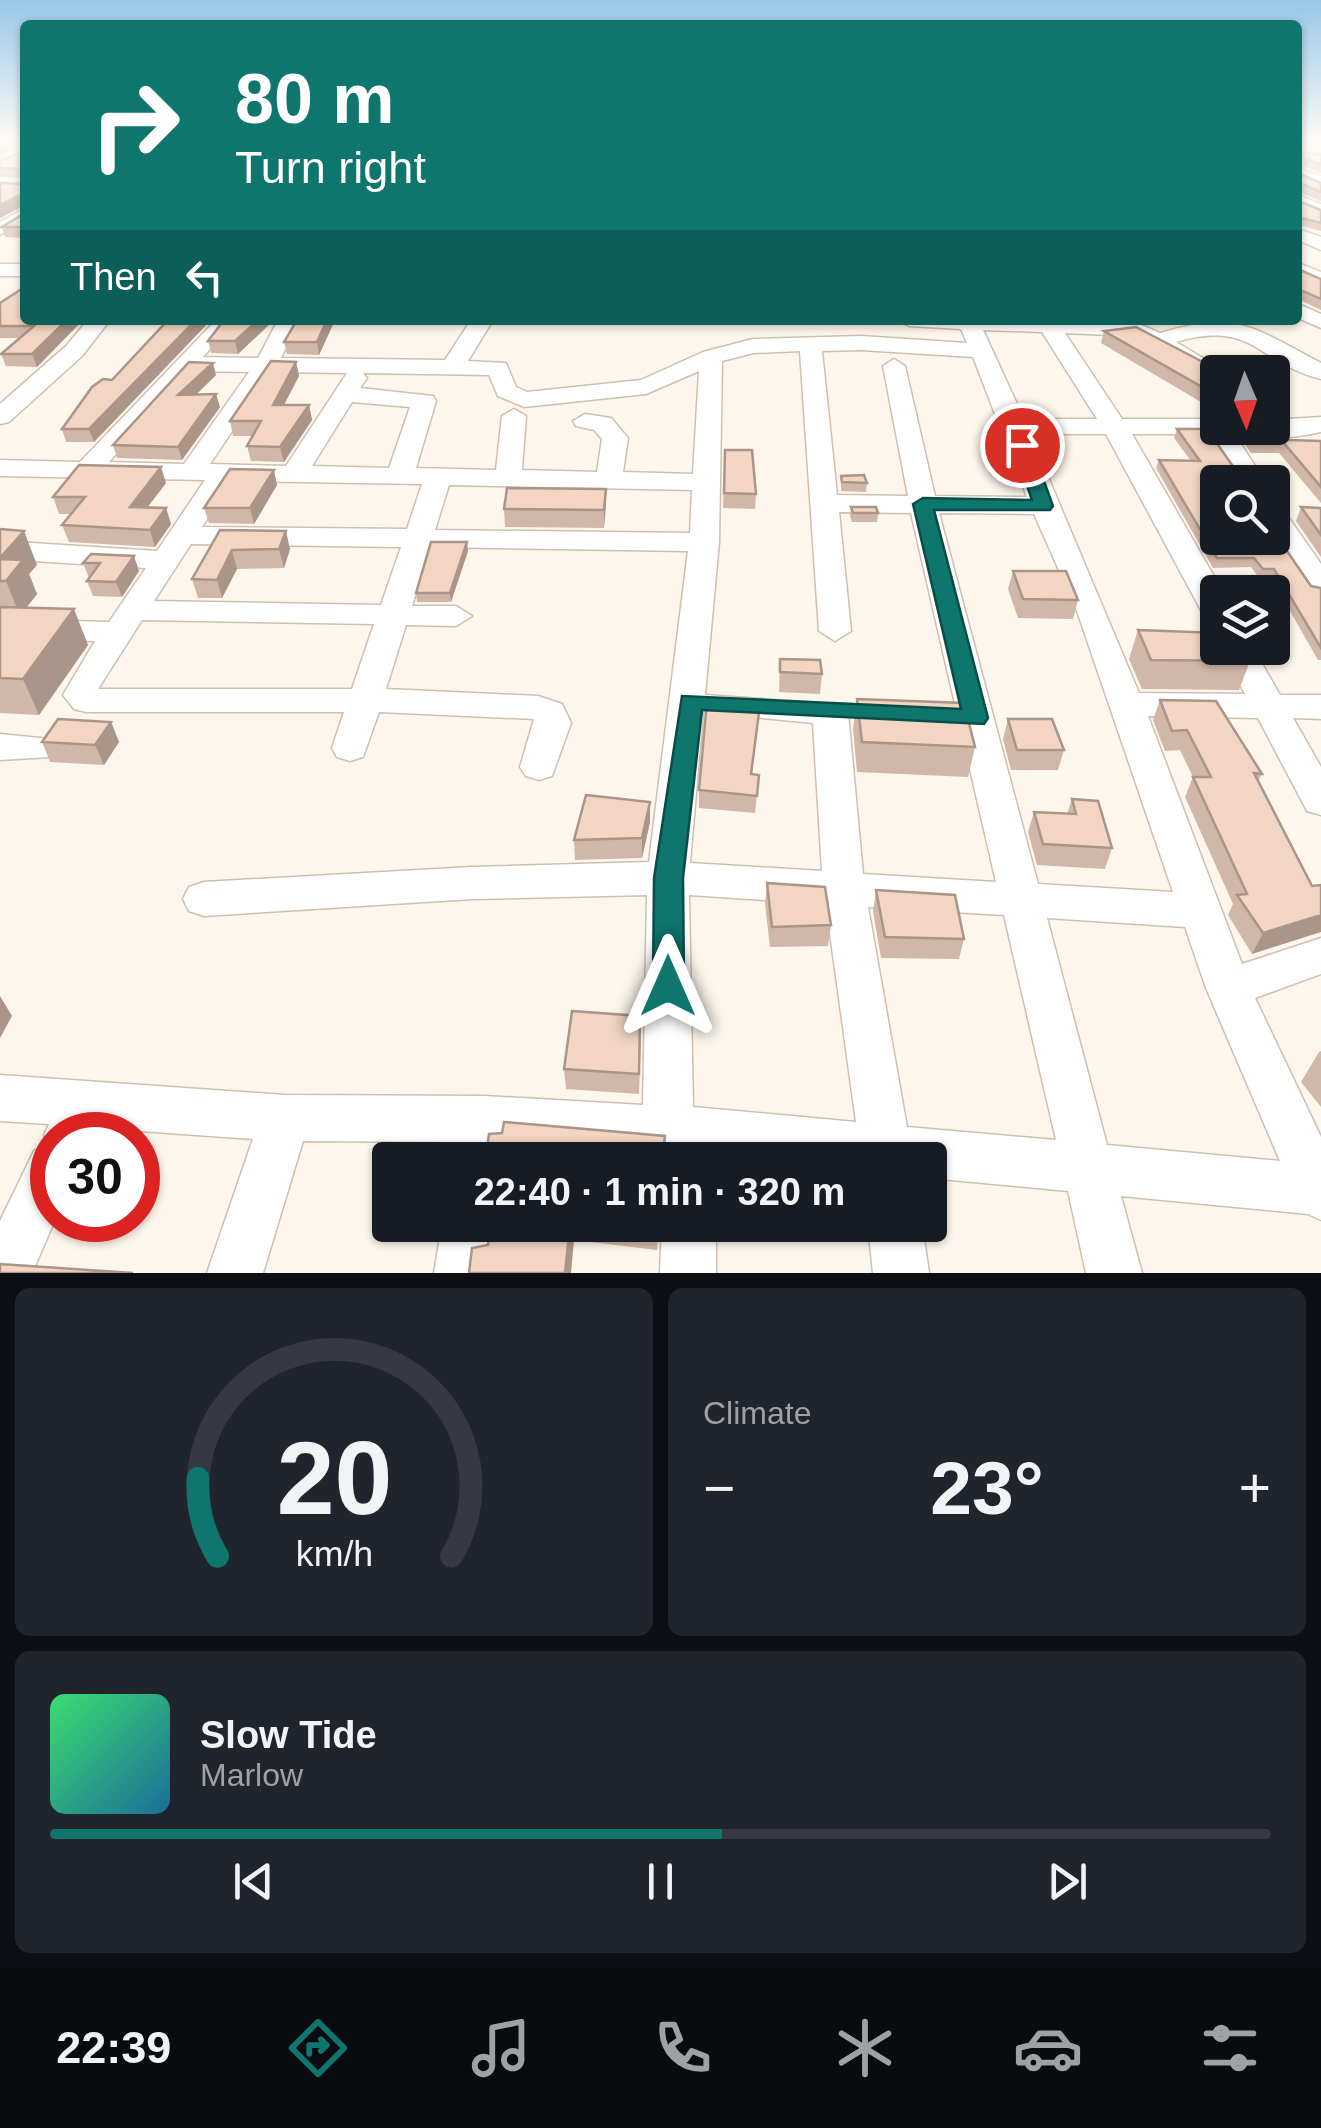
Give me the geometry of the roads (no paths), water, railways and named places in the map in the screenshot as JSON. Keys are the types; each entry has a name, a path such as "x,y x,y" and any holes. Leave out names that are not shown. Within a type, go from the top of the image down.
{"street":[{"path":"0,416 74,351 95,325"},
{"path":"191,472 267,362 286,325"},
{"path":"452,368 479,325"},
{"path":"951,325 975,338 1015,426 1044,506 1093,611 1228,988 1320,1191"},
{"path":"88,469 218,326"},
{"path":"184,364 364,363 498,368 506,390 524,400 646,387 711,357 752,346 975,338 1049,326 1112,326 1160,340 1200,366"},
{"path":"1049,326 1116,428 1200,580"},
{"path":"1160,340 1204,327 1241,329 1321,372"},
{"path":"810,344 835,631"},
{"path":"683,1140 668,878 690,702 704,542 711,357"},
{"path":"293,475 364,363"},
{"path":"894,366 923,504 957,717 1020,899 1114,1273"},
{"path":"344,394 424,401 400,476"},
{"path":"508,478 514,416"},
{"path":"1290,418 1316,432"},
{"path":"585,421 602,423 615,438 609,480"},
{"path":"1015,426 1200,427"},
{"path":"1290,431 1316,432"},
{"path":"0,468 707,482"},
{"path":"223,474 81,688 80,695 86,702 366,700 509,705 550,712 553,724 539,767"},
{"path":"350,748 438,477"},
{"path":"825,503 1044,506"},
{"path":"0,550 417,538 704,542"},
{"path":"1290,540 1321,586"},
{"path":"0,629 124,621 456,616"},
{"path":"1247,665 1321,800"},
{"path":"690,702 848,713 844,886 884,1142"},
{"path":"1128,704 1321,708"},
{"path":"0,747 37,748"},
{"path":"204,899 472,883 668,878 1200,910"},
{"path":"1228,988 1321,956"},
{"path":"0,1098 54,1112"},
{"path":"160,1118 285,1118 481,1140 712,1142"},
{"path":"235,1273 285,1118"},
{"path":"947,1158 1087,1167 1320,1191"},
{"path":"4,1273 30,1217"},
{"path":"462,1273 467,1242"},
{"path":"688,1242 688,1273"},
{"path":"897,1242 901,1273"}]}
